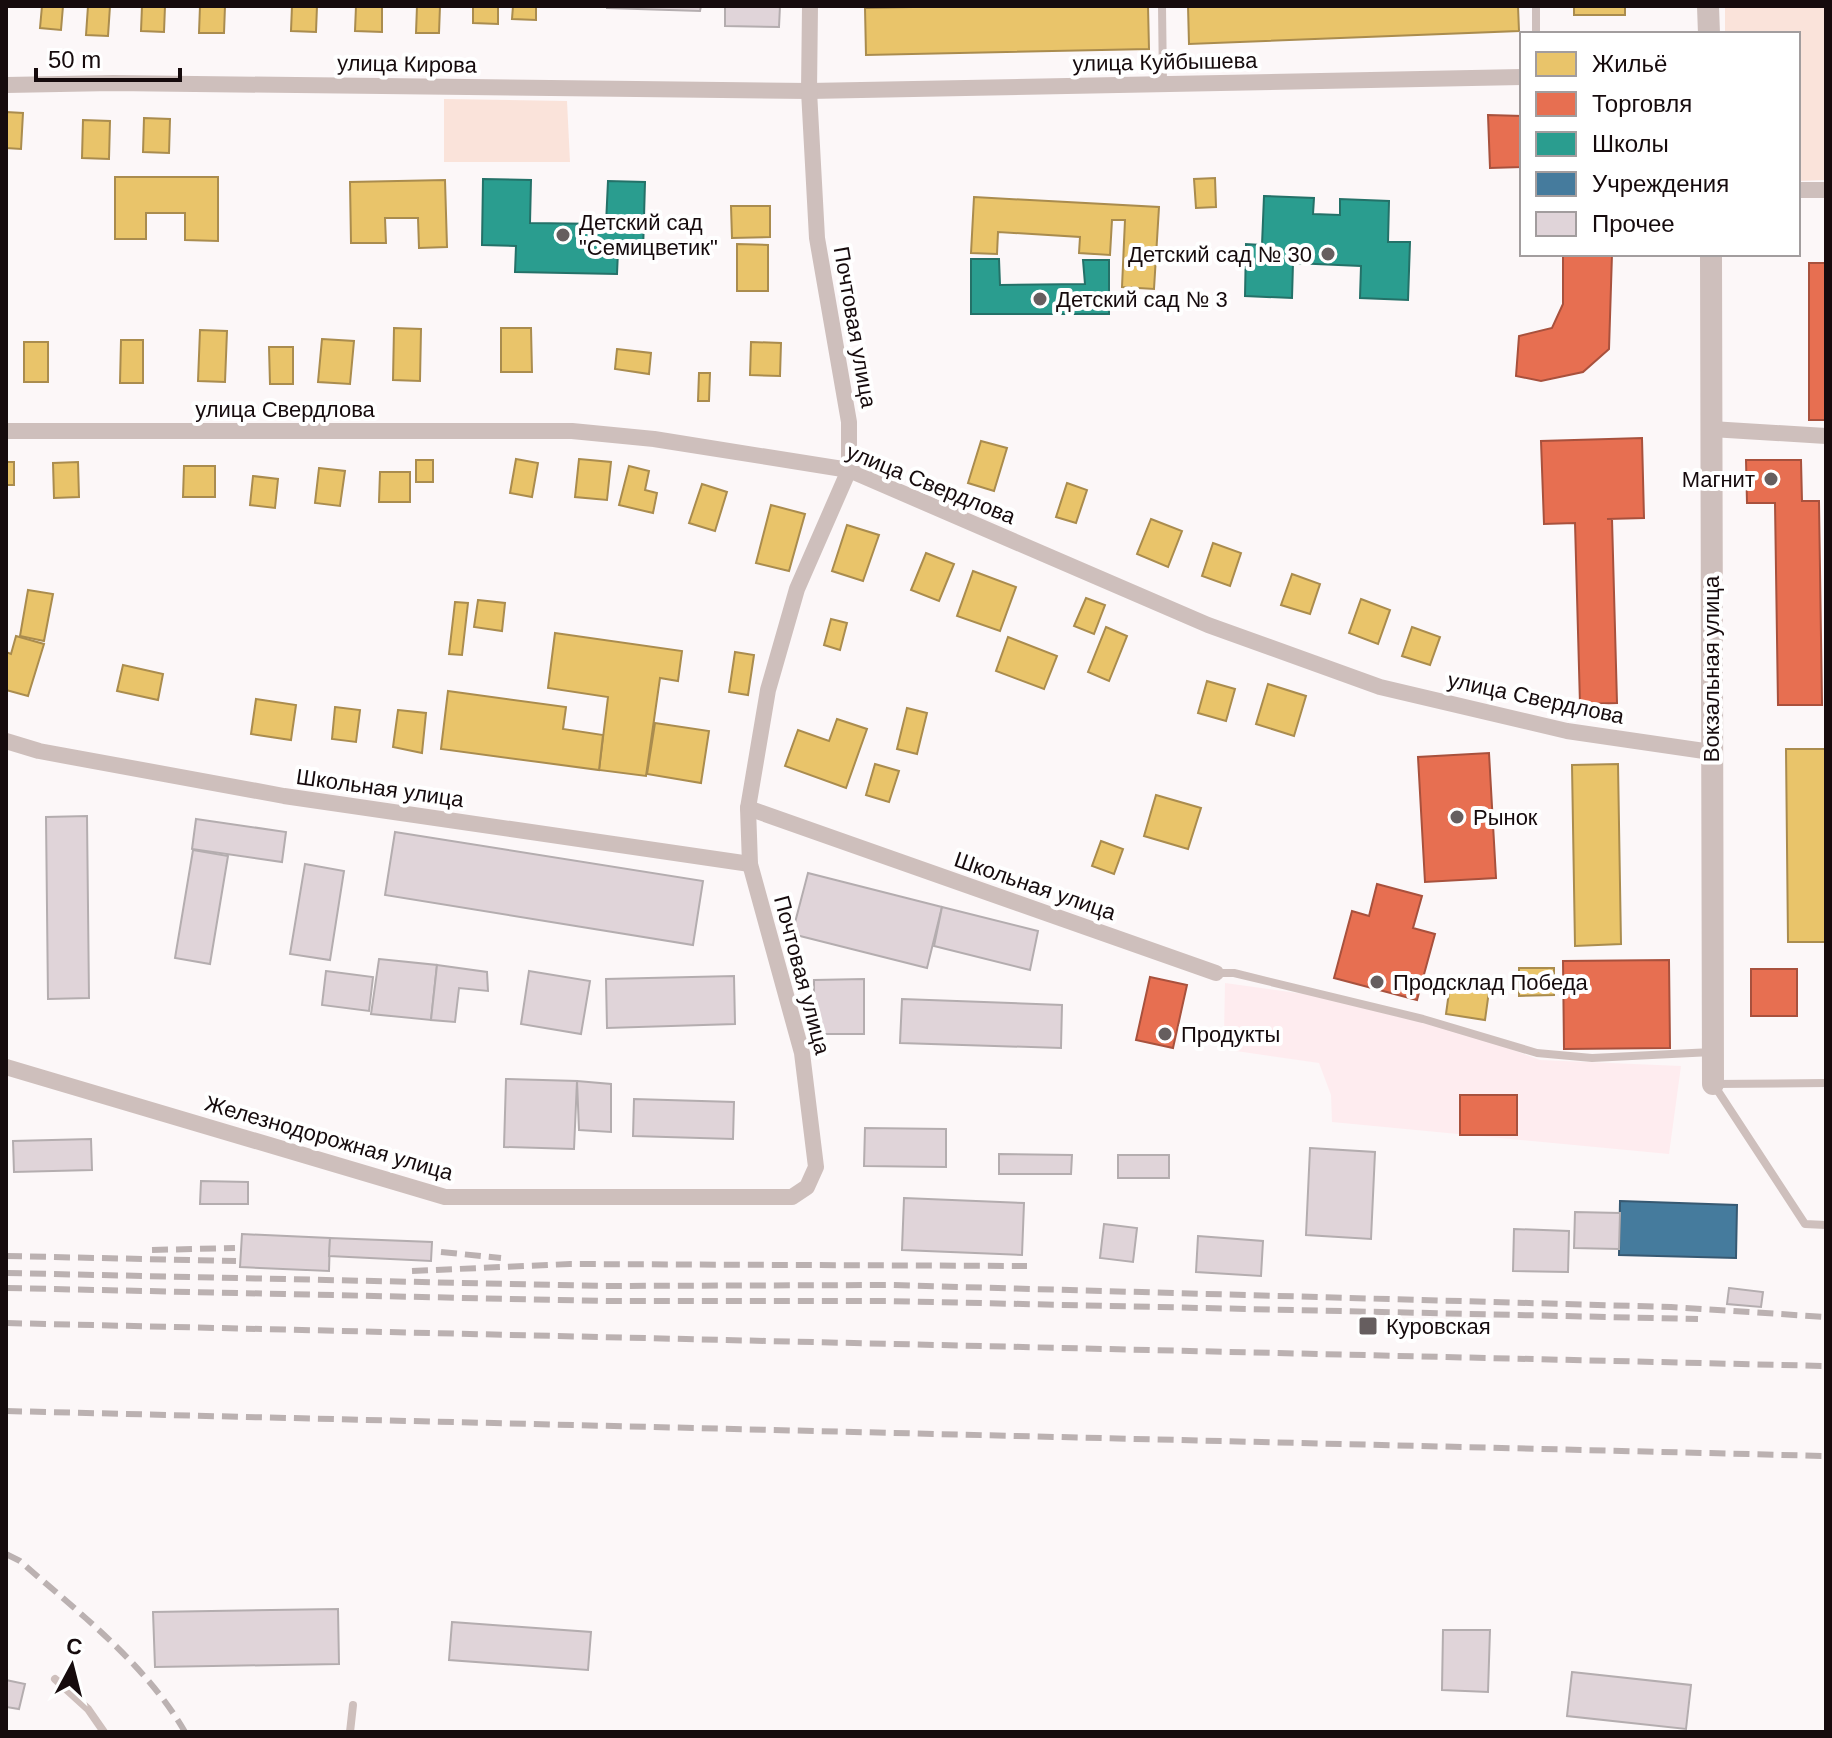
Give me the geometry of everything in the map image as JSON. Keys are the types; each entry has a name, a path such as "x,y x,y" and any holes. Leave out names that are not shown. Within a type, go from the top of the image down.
{"street":[{"name":"Почтовая улица","path":"792,1197 807,1187 816,1167 802,1053 750,864 748,808 768,690 797,589 849,470 849,422 817,238 809,91 810,6"},
{"path":"1708,6 1709,32"},
{"name":"улица Куйбышева","path":"809,91 1520,77"},
{"name":"улица Кирова","path":"6,85 113,83 809,91"},
{"path":"1800,190 1826,190"},
{"name":"Вокзальная улица","path":"1711,256 1713,1084"},
{"path":"1711,429 1826,436"},
{"name":"улица Свердлова","path":"6,431 572,431 654,439 849,470 1208,625 1380,687 1567,731 1711,752"},
{"name":"Школьная улица","path":"6,741 39,751 284,796 750,864"},
{"name":"Школьная улица","path":"748,808 1216,973"},
{"name":"Железнодорожная улица","path":"6,1067 445,1197 792,1197"}],"lane":[{"path":"1162,6 1163,84"},
{"path":"1536,6 1536,32"},
{"path":"1216,973 1234,973 1423,1019 1537,1053 1592,1058 1713,1052"},
{"path":"1713,1084 1826,1083"},
{"path":"1713,1084 1805,1224 1826,1225"},
{"path":"55,1679 88,1709 104,1732"},
{"path":"350,1732 353,1705"}],"shaded area":[{"path":"1725,6 1826,6 1826,180 1800,181 1800,32 1725,32"},
{"path":"444,99 567,101 570,162 444,162"},
{"path":"1225,983 1312,995 1475,1036 1540,1060 1681,1066 1669,1154 1332,1122 1331,1095 1319,1063 1236,1051 1224,1034"}],"building: Жильё":[{"path":"42,6 63,6 61,30 40,28"},
{"path":"88,6 110,6 108,36 86,35"},
{"path":"142,6 165,6 164,32 141,31"},
{"path":"200,6 225,6 224,33 199,33"},
{"path":"292,6 317,6 316,32 291,31"},
{"path":"356,6 382,6 382,32 355,31"},
{"path":"417,6 440,6 439,33 416,33"},
{"path":"473,6 498,6 498,24 473,23"},
{"path":"513,6 536,6 536,20 512,19"},
{"path":"1148,6 1149,49 866,55 865,8"},
{"path":"1188,6 1518,6 1519,31 1189,44"},
{"path":"1574,6 1625,6 1625,15 1574,15"},
{"path":"6,112 23,113 21,149 6,148"},
{"path":"144,118 170,119 169,153 143,152"},
{"path":"83,120 110,121 109,159 82,158"},
{"path":"115,177 218,177 218,241 185,240 185,213 146,213 146,239 115,239"},
{"path":"1215,178 1216,207 1196,208 1194,179"},
{"path":"445,180 447,247 419,248 418,218 385,218 386,243 351,243 350,182"},
{"path":"974,197 1159,207 1154,289 1122,287 1125,220 1112,220 1110,255 1079,253 1080,237 998,232 997,254 971,253"},
{"path":"731,206 770,206 770,237 732,238"},
{"path":"737,244 768,245 768,291 737,291"},
{"path":"394,328 421,329 420,381 393,380"},
{"path":"501,328 531,328 532,372 501,372"},
{"path":"200,330 227,331 225,382 198,381"},
{"path":"322,339 354,341 350,384 318,382"},
{"path":"121,340 143,340 143,383 120,383"},
{"path":"24,342 48,342 48,382 24,382"},
{"path":"751,342 781,343 780,376 750,375"},
{"path":"269,347 293,347 293,384 270,384"},
{"path":"617,349 651,353 649,374 615,369"},
{"path":"699,373 710,373 709,401 698,401"},
{"path":"981,441 1007,448 994,491 968,483"},
{"path":"516,459 538,463 532,497 510,493"},
{"path":"579,459 611,462 607,500 575,497"},
{"path":"416,460 433,460 433,482 416,482"},
{"path":"6,462 14,462 14,485 6,485"},
{"path":"78,462 79,497 54,498 53,463"},
{"path":"184,466 215,466 215,497 183,497"},
{"path":"629,466 649,471 645,490 657,493 653,513 619,505"},
{"path":"319,468 345,471 340,506 315,503"},
{"path":"380,472 410,472 410,502 379,502"},
{"path":"253,476 278,479 275,508 250,505"},
{"path":"1067,483 1087,490 1076,523 1056,517"},
{"path":"702,484 727,492 715,531 689,523"},
{"path":"771,505 805,514 789,571 756,563"},
{"path":"1151,519 1182,531 1168,567 1137,554"},
{"path":"847,525 879,535 863,581 832,571"},
{"path":"1213,543 1241,553 1230,586 1202,576"},
{"path":"926,553 954,564 939,601 911,590"},
{"path":"973,571 1016,587 1000,631 957,616"},
{"path":"1292,574 1320,584 1310,614 1281,605"},
{"path":"28,590 53,594 44,641 20,636"},
{"path":"1086,598 1105,605 1094,634 1074,626"},
{"path":"1361,599 1390,610 1378,644 1349,633"},
{"path":"478,600 505,603 502,631 474,627"},
{"path":"455,602 468,603 462,655 449,654"},
{"path":"831,619 847,623 840,650 824,645"},
{"path":"1106,627 1127,636 1109,681 1088,672"},
{"path":"1412,627 1440,637 1430,665 1402,656"},
{"path":"555,633 682,651 678,681 660,678 646,776 599,770 608,697 548,688"},
{"path":"16,636 44,644 28,696 6,690 6,652 11,654"},
{"path":"1008,637 1057,656 1044,689 996,671"},
{"path":"735,652 754,655 748,695 729,692"},
{"path":"123,665 163,674 158,700 117,691"},
{"path":"1207,681 1235,689 1226,721 1198,713"},
{"path":"1268,684 1306,696 1294,736 1256,724"},
{"path":"448,691 566,707 563,729 603,735 599,770 441,749"},
{"path":"256,699 296,705 291,740 251,734"},
{"path":"335,707 360,710 356,742 332,739"},
{"path":"907,708 927,713 917,754 897,749"},
{"path":"398,710 426,713 422,753 393,747"},
{"path":"837,719 867,729 846,788 785,766 798,730 829,741"},
{"path":"655,723 709,731 701,783 647,774"},
{"path":"1786,749 1826,749 1826,942 1788,942"},
{"path":"875,764 899,771 889,802 866,795"},
{"path":"1618,764 1621,944 1575,946 1572,765"},
{"path":"1156,795 1201,808 1188,849 1144,836"},
{"path":"1101,841 1123,849 1114,874 1092,866"},
{"path":"1519,968 1554,968 1554,995 1519,996"},
{"path":"1450,985 1489,991 1485,1020 1446,1014"}],"building: Торговля":[{"path":"1488,115 1520,116 1520,167 1490,168"},
{"path":"1563,256 1612,256 1609,349 1583,372 1541,381 1516,376 1519,336 1552,328 1563,304"},
{"path":"1809,263 1826,263 1826,420 1809,420"},
{"path":"1642,438 1644,518 1607,519 1612,519 1617,703 1580,704 1575,523 1544,524 1541,441"},
{"path":"1746,460 1801,460 1802,501 1819,501 1822,705 1778,705 1775,503 1747,503"},
{"name":"Рынок","path":"1489,753 1496,878 1425,882 1418,757"},
{"path":"1377,884 1422,896 1413,928 1435,934 1417,1000 1334,978 1352,911 1369,916"},
{"path":"1669,960 1670,1048 1564,1049 1563,961"},
{"path":"1751,969 1797,969 1797,1016 1751,1016"},
{"path":"1150,977 1187,985 1173,1048 1136,1040"},
{"path":"1460,1095 1517,1095 1517,1135 1460,1135"}],"building: Школы":[{"name":"Детский сад \"Семицветик\"","path":"483,179 531,180 530,223 606,224 608,181 645,182 643,252 618,251 617,274 515,272 516,246 482,245"},
{"name":"Детский сад № 30","path":"1264,196 1314,198 1313,214 1340,215 1340,199 1389,201 1388,242 1410,242 1408,300 1360,298 1361,266 1293,263 1292,298 1245,296 1246,244 1262,245"},
{"name":"Детский сад № 3","path":"971,259 999,259 1000,285 1085,284 1083,260 1109,260 1109,314 971,314"}],"building: Учреждения":[{"path":"1620,1201 1737,1205 1736,1258 1619,1255"}],"building: Прочее":[{"path":"607,6 701,6 700,11"},
{"path":"725,6 780,6 779,27 725,26"},
{"path":"87,816 89,998 48,999 46,817"},
{"path":"196,819 286,832 282,862 192,849"},
{"path":"395,832 703,881 693,945 385,895"},
{"path":"193,850 228,856 210,964 175,958"},
{"path":"305,864 344,871 330,960 290,954"},
{"path":"808,873 942,907 927,968 792,934"},
{"path":"942,907 1038,931 1030,970 934,946"},
{"path":"379,959 437,965 431,1020 371,1014"},
{"path":"437,965 487,972 488,991 459,988 455,1022 431,1020"},
{"path":"326,971 373,977 369,1011 322,1005"},
{"path":"529,971 590,981 581,1034 521,1024"},
{"path":"734,976 735,1024 607,1028 606,979"},
{"path":"864,979 864,1034 814,1034 814,980"},
{"path":"902,999 1062,1005 1061,1048 900,1043"},
{"path":"506,1079 577,1081 574,1149 504,1147"},
{"path":"577,1081 611,1084 611,1132 579,1130"},
{"path":"634,1099 734,1102 733,1139 633,1136"},
{"path":"865,1128 946,1129 946,1167 864,1166"},
{"path":"91,1139 92,1170 14,1172 13,1141"},
{"path":"1310,1148 1375,1152 1371,1239 1306,1235"},
{"path":"999,1154 1072,1155 1071,1174 999,1174"},
{"path":"1118,1155 1169,1155 1169,1178 1118,1178"},
{"path":"201,1181 248,1182 248,1204 200,1204"},
{"path":"904,1198 1024,1203 1022,1255 902,1250"},
{"path":"1575,1212 1620,1213 1619,1249 1574,1248"},
{"path":"1104,1224 1137,1228 1133,1262 1100,1258"},
{"path":"1514,1229 1569,1231 1568,1272 1513,1271"},
{"path":"242,1234 330,1238 329,1271 240,1267"},
{"path":"1198,1236 1263,1241 1261,1276 1196,1272"},
{"path":"330,1238 432,1242 431,1261 329,1256"},
{"path":"1729,1288 1763,1292 1761,1307 1727,1304"},
{"path":"338,1609 339,1664 155,1667 153,1612"},
{"path":"452,1622 591,1632 588,1670 449,1660"},
{"path":"1443,1630 1490,1630 1488,1692 1442,1690"},
{"path":"1572,1672 1691,1685 1686,1729 1567,1716"},
{"path":"6,1680 25,1684 19,1709 6,1707"}],"railway":[{"path":"152,1250 235,1248"},
{"path":"441,1252 501,1258"},
{"path":"6,1256 236,1261"},
{"path":"412,1271 570,1264 1027,1266"},
{"path":"6,1273 604,1286 890,1285 1671,1307 1826,1317"},
{"path":"6,1288 606,1301 887,1301 1698,1319"},
{"path":"6,1323 1826,1366"},
{"path":"6,1411 1826,1456"},
{"path":"6,1554 20,1561 110,1640 151,1683 185,1732"}],"place":[{"name":"Детский сад \"Семицветик\"","path":"563,235"},
{"name":"Детский сад № 30","path":"1328,254"},
{"name":"Детский сад № 3","path":"1040,299"},
{"name":"Магнит","path":"1771,479"},
{"name":"Рынок","path":"1457,817"},
{"name":"Продсклад Победа","path":"1377,982"},
{"name":"Продукты","path":"1165,1034"},
{"name":"Куровская","path":"1368,1326"}]}
